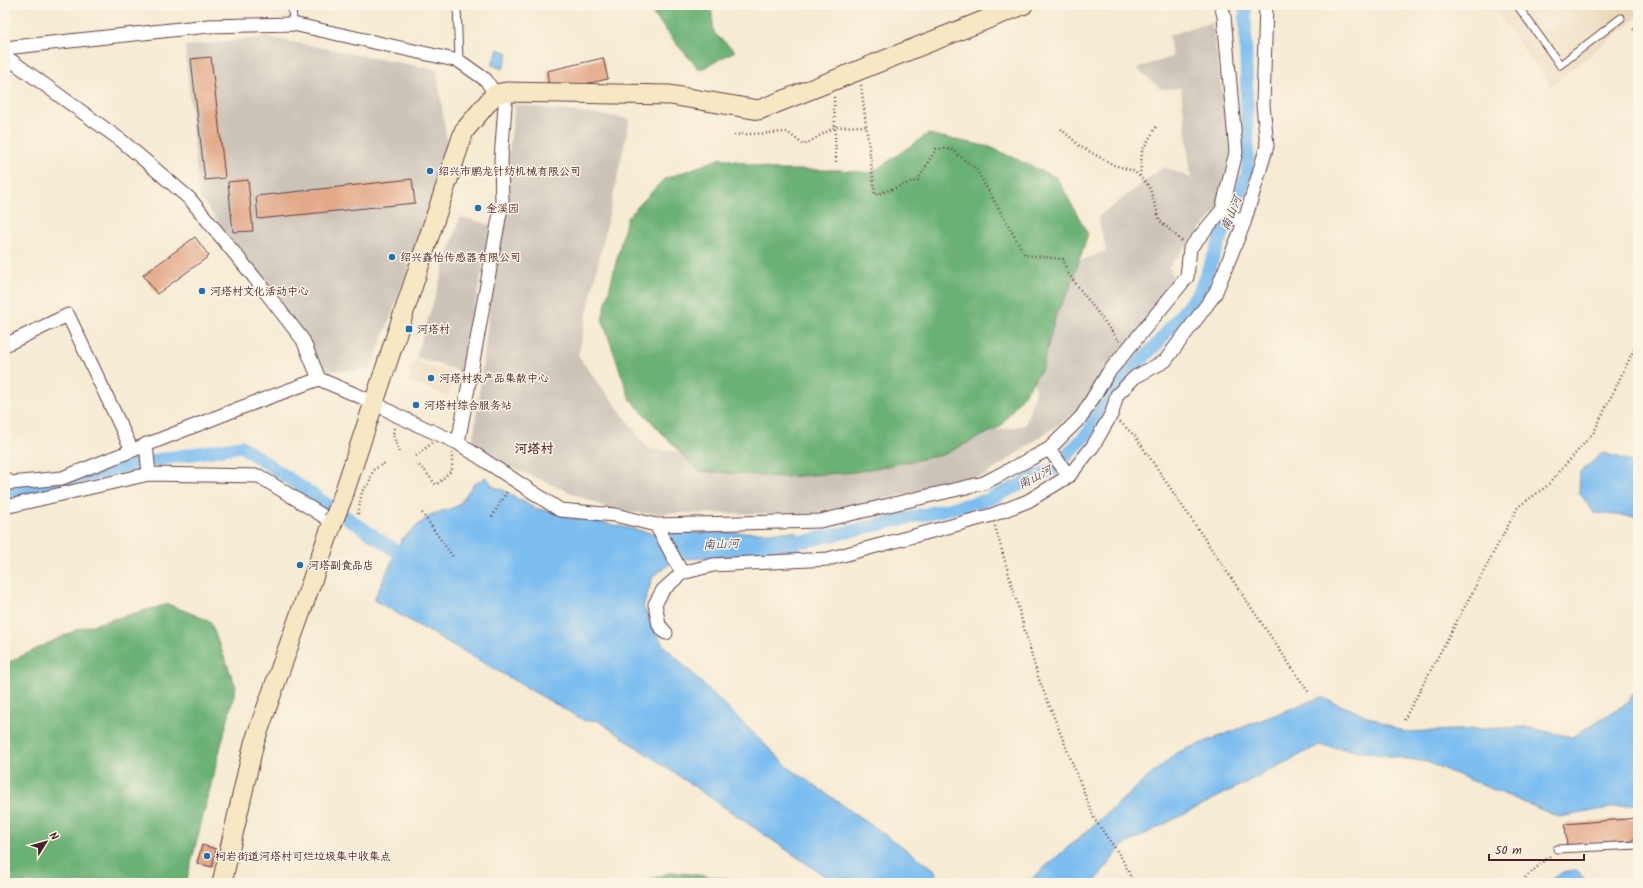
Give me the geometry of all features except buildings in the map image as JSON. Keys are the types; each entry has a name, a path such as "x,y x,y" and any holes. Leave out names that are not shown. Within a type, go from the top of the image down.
{"street":[{"path":"5,48 208,26 293,24 459,62 486,80 501,93 670,95 759,110 1023,5"},
{"path":"5,480 11,483 62,478 146,444 319,379 375,403 398,416 451,440 560,510 615,515 656,525 820,521 984,483 1049,448 1082,416 1108,373 1187,277 1190,248 1222,210 1236,152 1224,16 1221,5"},
{"path":"666,633 659,626 655,604 663,590 682,573 713,565 828,559 992,515 1028,500 1069,476 1093,446 1112,413 1117,395 1135,377 1165,361 1215,294 1244,223 1267,146 1263,105 1266,5"},
{"path":"5,56 122,141 190,199 303,340 319,379"},
{"path":"222,883 254,743 375,403 464,131 501,93"},
{"path":"451,440 502,202 501,93"},
{"path":"1222,210 1244,223"},
{"path":"5,345 68,315 132,450"},
{"path":"146,444 149,474"},
{"path":"1049,448 1069,476"},
{"path":"5,507 149,474 259,476 334,520"},
{"path":"656,525 682,573"}],"lane":[{"path":"292,5 293,24"},
{"path":"457,5 459,62"},
{"path":"1517,5 1560,65 1621,18"},
{"path":"1557,849 1638,845"}],"path":[{"path":"1633,29 1638,32"},
{"path":"859,70 876,195 918,180 936,149 951,149 976,169 1025,255 1063,259 1067,272 1127,351"},
{"path":"834,80 836,165"},
{"path":"734,136 787,132 804,145 835,127 866,126"},
{"path":"1140,177 1142,151 1156,126"},
{"path":"1061,129 1081,147 1114,165 1134,171 1149,186 1160,220 1190,248"},
{"path":"1404,720 1518,507 1546,486 1594,432 1638,341"},
{"path":"1112,413 1135,436 1309,693"},
{"path":"398,416 393,434 399,452"},
{"path":"416,456 451,440 452,470 436,485 425,471 416,463"},
{"path":"358,514 362,491 369,484 373,470 385,463"},
{"path":"492,517 514,481"},
{"path":"422,513 453,557"},
{"path":"992,515 1038,677 1095,820 1120,855 1134,883"},
{"path":"1519,883 1557,849"}],"shaded area":[{"path":"1491,5 1638,5 1638,17 1551,86"},
{"path":"1212,22 1231,152 1219,208 1169,267 1176,284 1077,411 986,475 822,514 619,513 472,451 515,104 630,119 578,356 649,449 819,466 1025,425 1036,389 1013,354 1074,263 1106,251 1098,217 1164,167 1191,178 1181,88 1161,89 1136,68 1172,57 1169,35"},
{"path":"267,37 437,70 449,159 371,370 325,371 199,196 185,46"},
{"path":"460,217 491,225 462,372 416,357"},
{"name":"河塔村农产品集散中心","path":"414,361 455,375 448,396 407,381"}],"green space":[{"path":"646,5 711,5 714,33 735,51 700,70 680,48"},
{"path":"928,134 990,147 1057,178 1088,234 1070,288 1056,314 1042,369 1000,427 943,455 855,472 784,477 698,471 630,399 602,319 627,218 664,179 722,158 776,170 840,170 871,173"},
{"path":"168,604 210,621 236,687 186,883 5,883 5,664 78,629"},
{"path":"672,872 742,880 748,883 638,883"}],"water":[{"path":"498,49 508,53 503,69 492,65"},
{"path":"1603,453 1628,460 1638,468 1638,517 1594,513 1579,492 1580,472"},
{"path":"486,477 494,487 503,490 534,508 651,533 797,532 800,552 685,559 670,564 653,576 643,607 663,645 788,767 934,869 942,883 835,883 597,720 585,721 374,600 402,539 430,515 458,506 473,485"},
{"path":"1638,687 1638,803 1559,817 1427,762 1319,745 1122,846 1094,883 1027,883 1176,753 1321,697 1405,732 1525,727 1572,737 1627,703"},
{"path":"1576,870 1588,883 1545,883 1563,872"}],"waterway":[{"name":"南山河","path":"782,542 807,541 987,500 1054,469 1088,433 1109,392 1156,345 1199,292 1248,172 1245,5"},
{"path":"5,494 157,460 241,446 411,561"}],"place":[{"name":"绍兴市鹏龙针纺机械有限公司","path":"430,171"},
{"name":"金溪园","path":"478,208"},
{"name":"绍兴鑫怡传感器有限公司","path":"392,257"},
{"name":"河塔村文化活动中心","path":"202,291"},
{"name":"河塔村","path":"409,329"},
{"name":"河塔村农产品集散中心","path":"431,378"},
{"name":"河塔村综合服务站","path":"416,405"},
{"name":"河塔副食品店","path":"300,565"},
{"name":"柯岩街道河塔村可烂垃圾集中收集点","path":"207,856"}],"district":[{"name":"河塔村","path":"534,448"}]}
